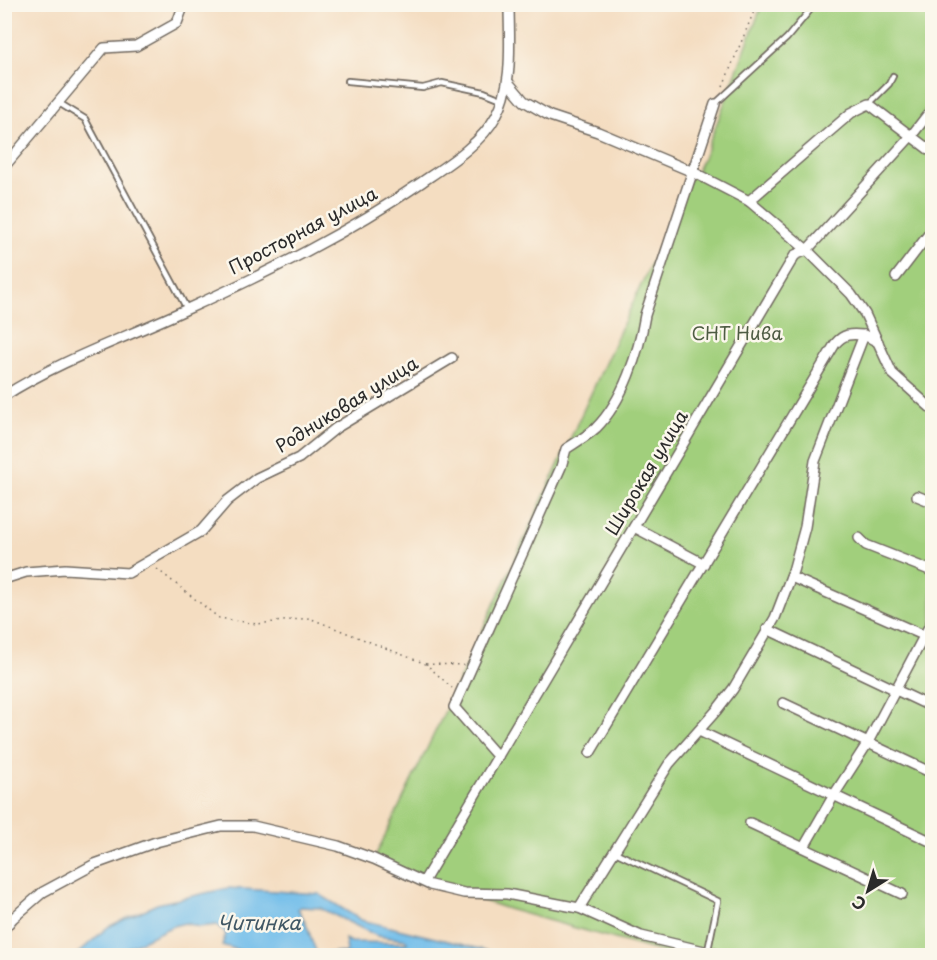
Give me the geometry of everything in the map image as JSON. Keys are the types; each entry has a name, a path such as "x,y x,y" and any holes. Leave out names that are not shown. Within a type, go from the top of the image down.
{"street":[{"path":"4,167 104,48 136,46 177,23 184,4"},
{"name":"Просторная улица","path":"4,396 48,372 187,309 336,236 386,207 458,156 484,133 496,117 504,100 508,82 509,4"},
{"path":"508,82 524,101 550,116 598,132 693,172 749,201 807,250 851,294 865,314 892,373 933,409"},
{"path":"498,757 454,707 561,467 566,449 596,428 622,392 641,340 645,315 715,104"},
{"path":"749,201 852,113 869,104 933,152"},
{"name":"Широкая улица","path":"424,881 795,255 807,250 933,109"},
{"path":"896,278 933,230"},
{"path":"590,753 835,344 841,337 850,334 864,335 878,342"},
{"path":"579,908 669,764 733,689 775,618 791,577 805,526 815,461 864,335"},
{"name":"Родниковая улица","path":"4,579 26,572 65,569 128,573 201,531 227,501 256,478 299,458 336,428 452,358"},
{"path":"917,496 933,502"},
{"path":"634,527 704,564"},
{"path":"859,538 867,545 933,571"},
{"path":"791,577 928,637"},
{"path":"804,847 867,744 895,689 928,637 933,621"},
{"path":"767,629 933,707"},
{"path":"783,703 933,773"},
{"path":"699,731 933,842"},
{"path":"750,823 902,894"},
{"path":"4,929 43,892 94,864 156,842 221,826 253,826 338,846 374,859 430,885 464,892 507,894 579,908 641,936 708,950 725,956"}],"lane":[{"path":"715,104 787,38 815,4"},
{"path":"869,104 889,84 893,76"},
{"path":"348,81 423,88 442,83 484,92 504,100"},
{"path":"58,103 85,119 187,309"},
{"path":"615,852 718,901 708,950"}],"path":[{"path":"715,104 757,4"},
{"path":"146,562 219,618 257,624 309,618 426,664 473,665"},
{"path":"426,664 459,694"}],"green space":[{"name":"СНТ Нива","path":"762,5 932,5 932,955 672,955 508,909 424,881 374,859 446,709 693,172 696,173 707,149"}],"water":[{"name":"Читинка","path":"228,888 319,894 361,920 505,955 318,955 254,955 222,945 226,934 217,925 199,927 185,923 173,926 113,955 76,955 108,927 157,904","holes":["300,907 320,908 377,936 406,940 407,943 351,942 345,939 347,950 344,953 318,955 298,909"]}]}
